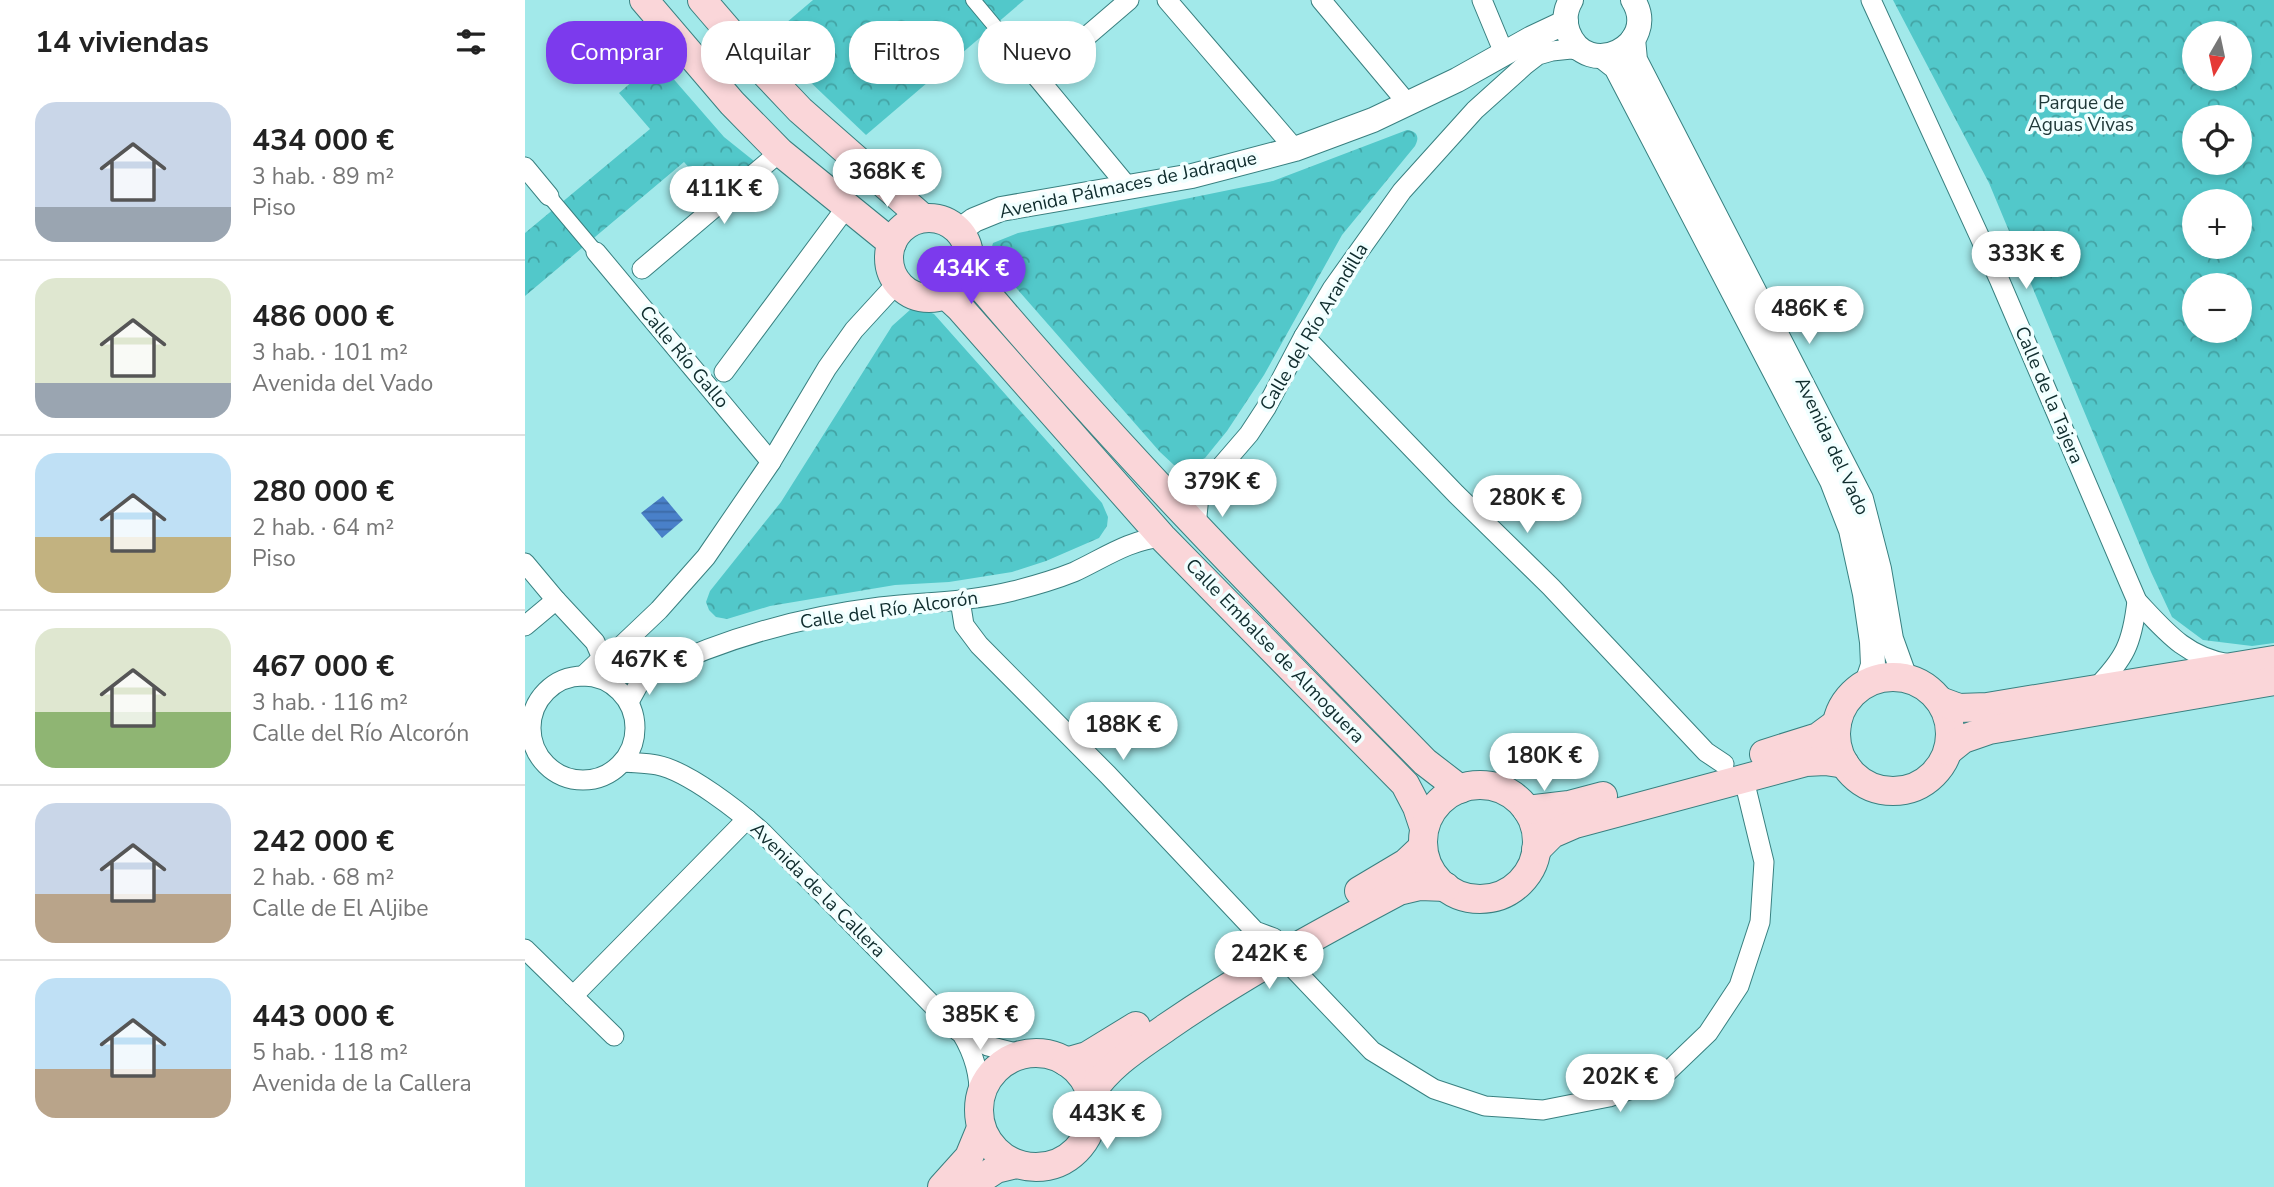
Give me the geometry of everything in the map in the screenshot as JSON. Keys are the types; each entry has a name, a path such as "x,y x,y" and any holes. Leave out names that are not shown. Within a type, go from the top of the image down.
{"main road":[{"path":"644,0 732,103 780,152 892,243"},
{"path":"702,0 800,110 923,218"},
{"path":"923,218 940,220 959,231 967,242 969,255 967,270 958,286 945,294 929,297 910,293 898,282 890,268 889,254 901,229 923,218"},
{"name":"Calle Embalse de Almoguera","path":"967,270 1064,382 1196,526 1425,762 1460,789"},
{"name":"Calle Embalse de Almoguera","path":"945,294 1162,537 1405,784 1417,807 1424,837"},
{"path":"1940,701 1959,708 1987,707 2274,660"},
{"path":"1885,677 1905,678 1919,682 1940,701 1948,717 1951,734 1948,751 1938,769 1924,782 1901,790 1886,790 1870,786 1854,775 1845,764 1838,744 1837,723 1843,707 1853,693 1885,677"},
{"path":"1948,751 1963,738 1989,730 2274,681"},
{"path":"1536,850 1552,834 1574,824 1736,770 1818,737 1837,723"},
{"path":"1527,810 1569,805 1736,770 1806,762 1845,764"},
{"path":"1091,1093 1102,1076 1117,1062 1274,948 1406,863 1424,837 1432,811 1444,797 1475,785 1504,790 1527,810 1534,823 1536,850 1533,862 1521,881 1502,894 1481,899 1459,895 1445,887 1434,876 1427,862 1424,837"},
{"path":"1066,1062 1087,1056 1105,1046 1200,983 1274,948 1399,891 1420,886 1445,887"},
{"path":"1042,1053 1066,1062 1077,1070 1091,1093 1094,1111 1091,1129 1076,1153 1056,1164 1031,1167 1016,1164 996,1152 981,1128 979,1097 986,1083 997,1070 1014,1058 1024,1055 1042,1053"},
{"path":"942,1187 969,1157 981,1128"},
{"path":"969,1187 996,1170 1016,1164"}],"street":[{"path":"973,0 990,21"},
{"path":"1096,28 1129,0"},
{"path":"1167,0 1295,149"},
{"path":"1321,0 1408,104"},
{"path":"1482,0 1504,54"},
{"name":"Calle de la Tajera","path":"1871,0 1999,279 2137,601 2159,626 2184,648 2211,661 2242,666"},
{"name":"Avenida Pálmaces de Jadraque","path":"959,231 974,220 1001,209 1192,176 1295,149 1373,120 1457,80 1551,28 1568,6"},
{"name":"Avenida del Vado","path":"1568,6 1570,38 1578,47 1616,67 1837,493 1851,530 1865,594 1873,665 1867,684"},
{"path":"1594,54 1613,55 1624,49 1638,14"},
{"name":"Avenida del Vado","path":"1638,14 1635,61 1861,499 1879,569 1891,639 1905,678"},
{"name":"Calle del Río Arandilla","path":"1196,526 1199,496 1205,485 1249,434 1349,262 1402,191 1475,110 1538,55 1571,49 1594,54"},
{"path":"1043,84 1128,187"},
{"path":"642,269 780,152"},
{"path":"525,167 597,252"},
{"path":"724,372 848,205"},
{"name":"Calle Río Gallo","path":"597,252 771,462"},
{"path":"583,676 659,610 706,557 771,462 827,368 854,330 898,282"},
{"path":"960,600 964,625 979,645 1108,775 1372,1051 1434,1089 1485,1106 1543,1111 1609,1097 1660,1079 1708,1033 1739,986 1760,922 1764,862 1746,788 1736,770 1706,752 1551,587 1456,494 1304,336"},
{"name":"Calle del Río Alcorón","path":"629,702 640,682 650,674 731,640 785,624 837,614 986,597 1040,584 1075,571 1120,548 1144,539 1162,537"},
{"path":"525,562 555,600 595,642 610,653"},
{"path":"525,626 555,600"},
{"path":"2095,689 2114,670 2127,650 2134,630 2137,601"},
{"path":"608,680 610,653"},
{"path":"583,676 608,680 629,702 635,719 635,738 632,750 616,770 598,778 581,781 566,778 534,764 528,732 531,706 557,683 571,677 583,676"},
{"name":"Avenida de la Callera","path":"635,738 658,765"},
{"name":"Avenida de la Callera","path":"624,762 658,765 695,783 747,819 962,1034 974,1057 980,1085 979,1097"},
{"path":"573,996 747,819"},
{"path":"525,949 614,1036"},
{"name":"Avenida de la Callera","path":"962,1034 988,1046 1024,1055"}],"green space":[{"path":"813,0 1024,0 999,21 978,21 978,39 964,51 964,21 849,21 849,84 926,84 866,135 812,84 835,84 835,21 788,21"},
{"name":"Parque de Aguas Vivas","path":"1893,0 2274,0 2274,643 2252,646 2203,640 2172,617 1989,183"},
{"path":"629,84 678,84 724,137 754,161 715,197 684,162 525,296 525,233 650,129 619,93"},
{"path":"1407,130 1417,135 1415,146 1342,235 1264,375 1227,431 1205,458 1184,468 1175,466 1160,452 989,257 993,243 1018,233 1273,181"},
{"path":"911,309 922,309 934,314 1102,503 1108,517 1107,526 1099,538 1046,561 1012,572 949,582 895,585 770,606 727,619 716,617 706,602 710,591 781,502 892,326"}],"shaded area":[{"path":"663,496 683,520 662,538 641,513"}]}
